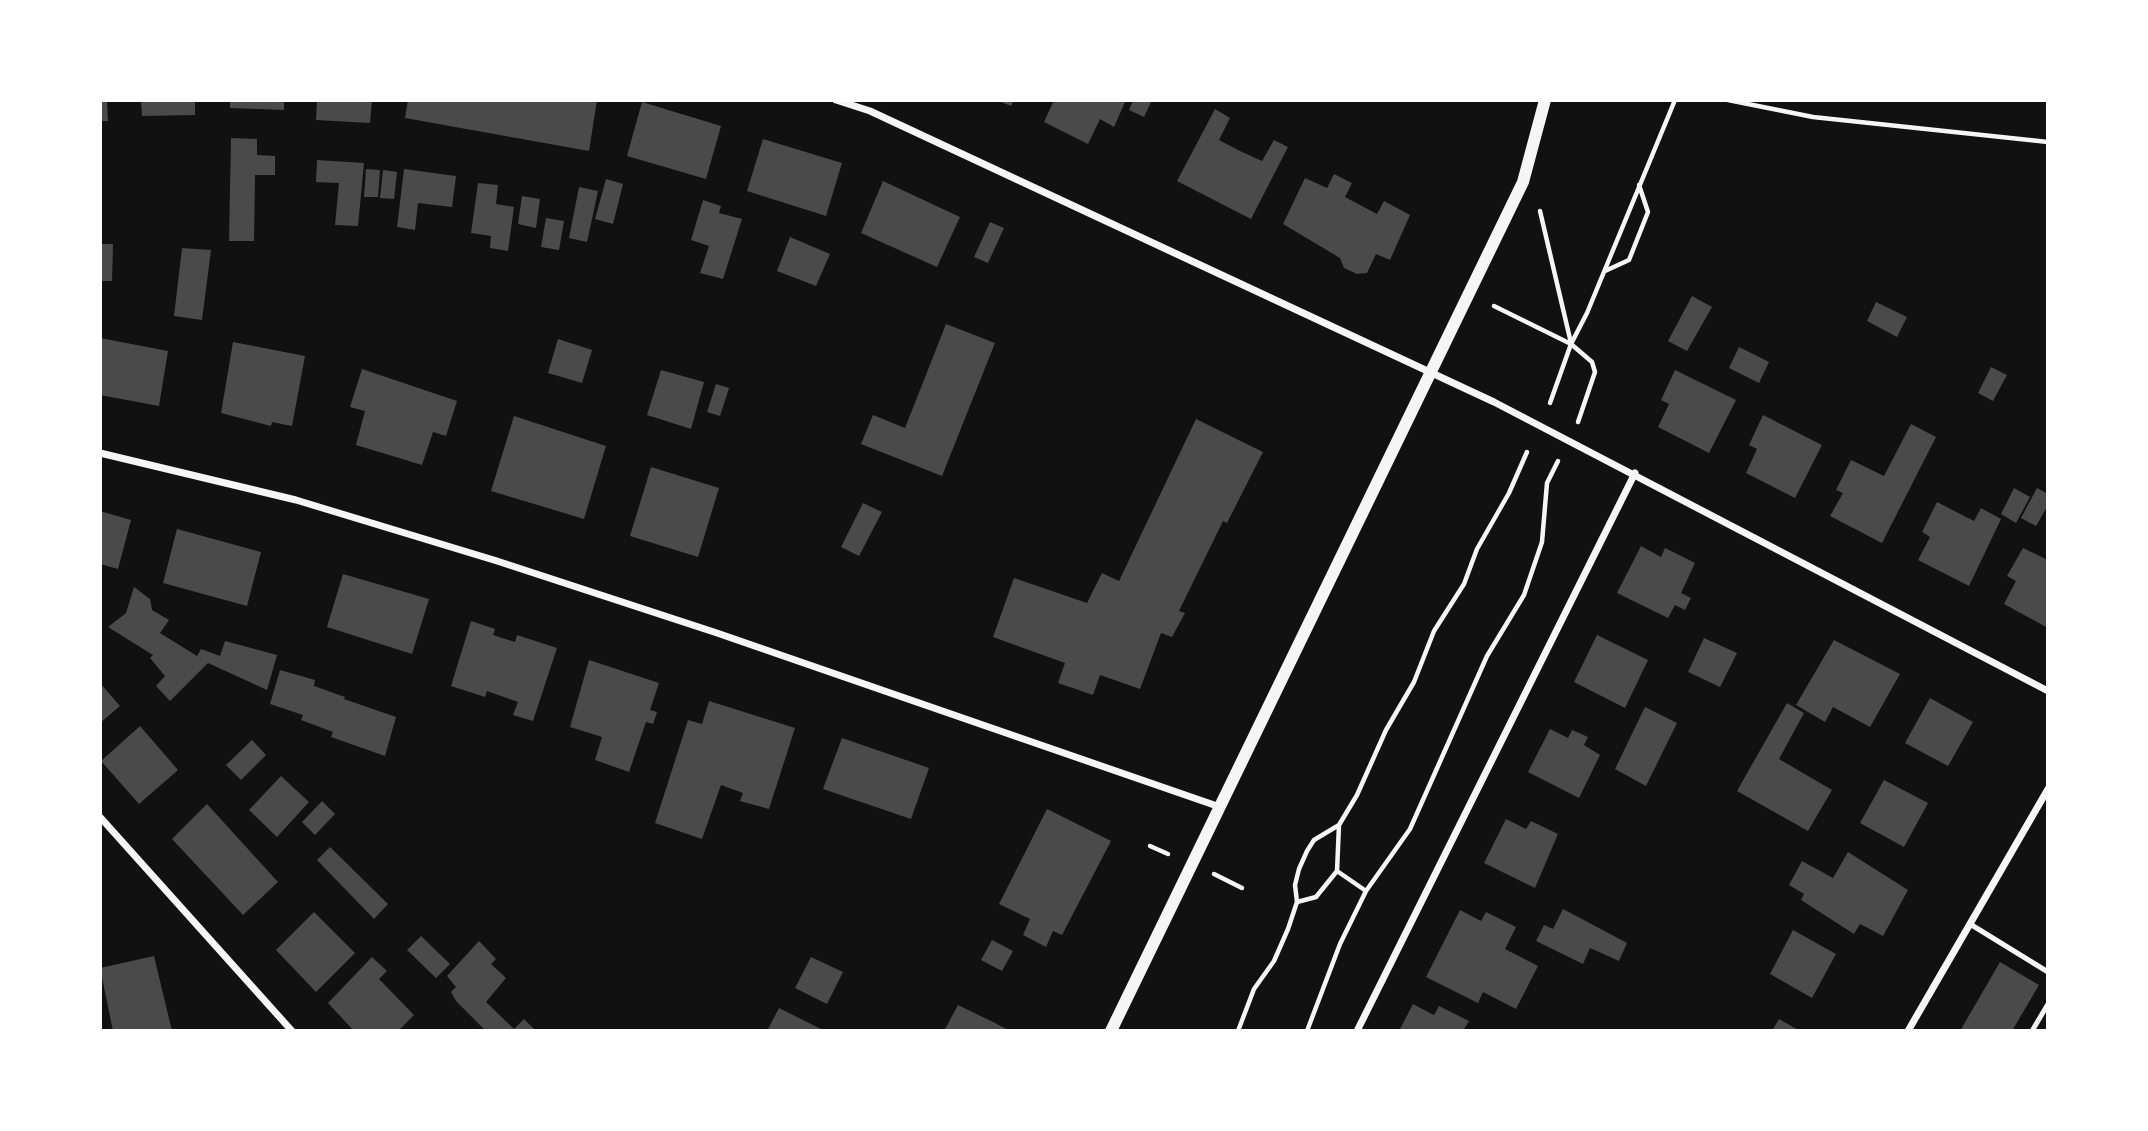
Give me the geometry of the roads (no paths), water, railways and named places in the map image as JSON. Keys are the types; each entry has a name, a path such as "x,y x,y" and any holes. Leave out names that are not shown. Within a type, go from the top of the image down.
{"street":[{"path":"836,100 870,111 1432,372 1635,473 2048,691"},
{"path":"1111,1031 1523,182 1545,100"},
{"path":"100,453 296,500 497,561 717,633 1220,807"},
{"path":"1357,1031 1635,473"},
{"path":"1908,1031 2048,789"},
{"path":"100,817 292,1031"}],"lane":[{"path":"1970,924 2048,972"},
{"path":"2032,1031 2048,1004"}]}
